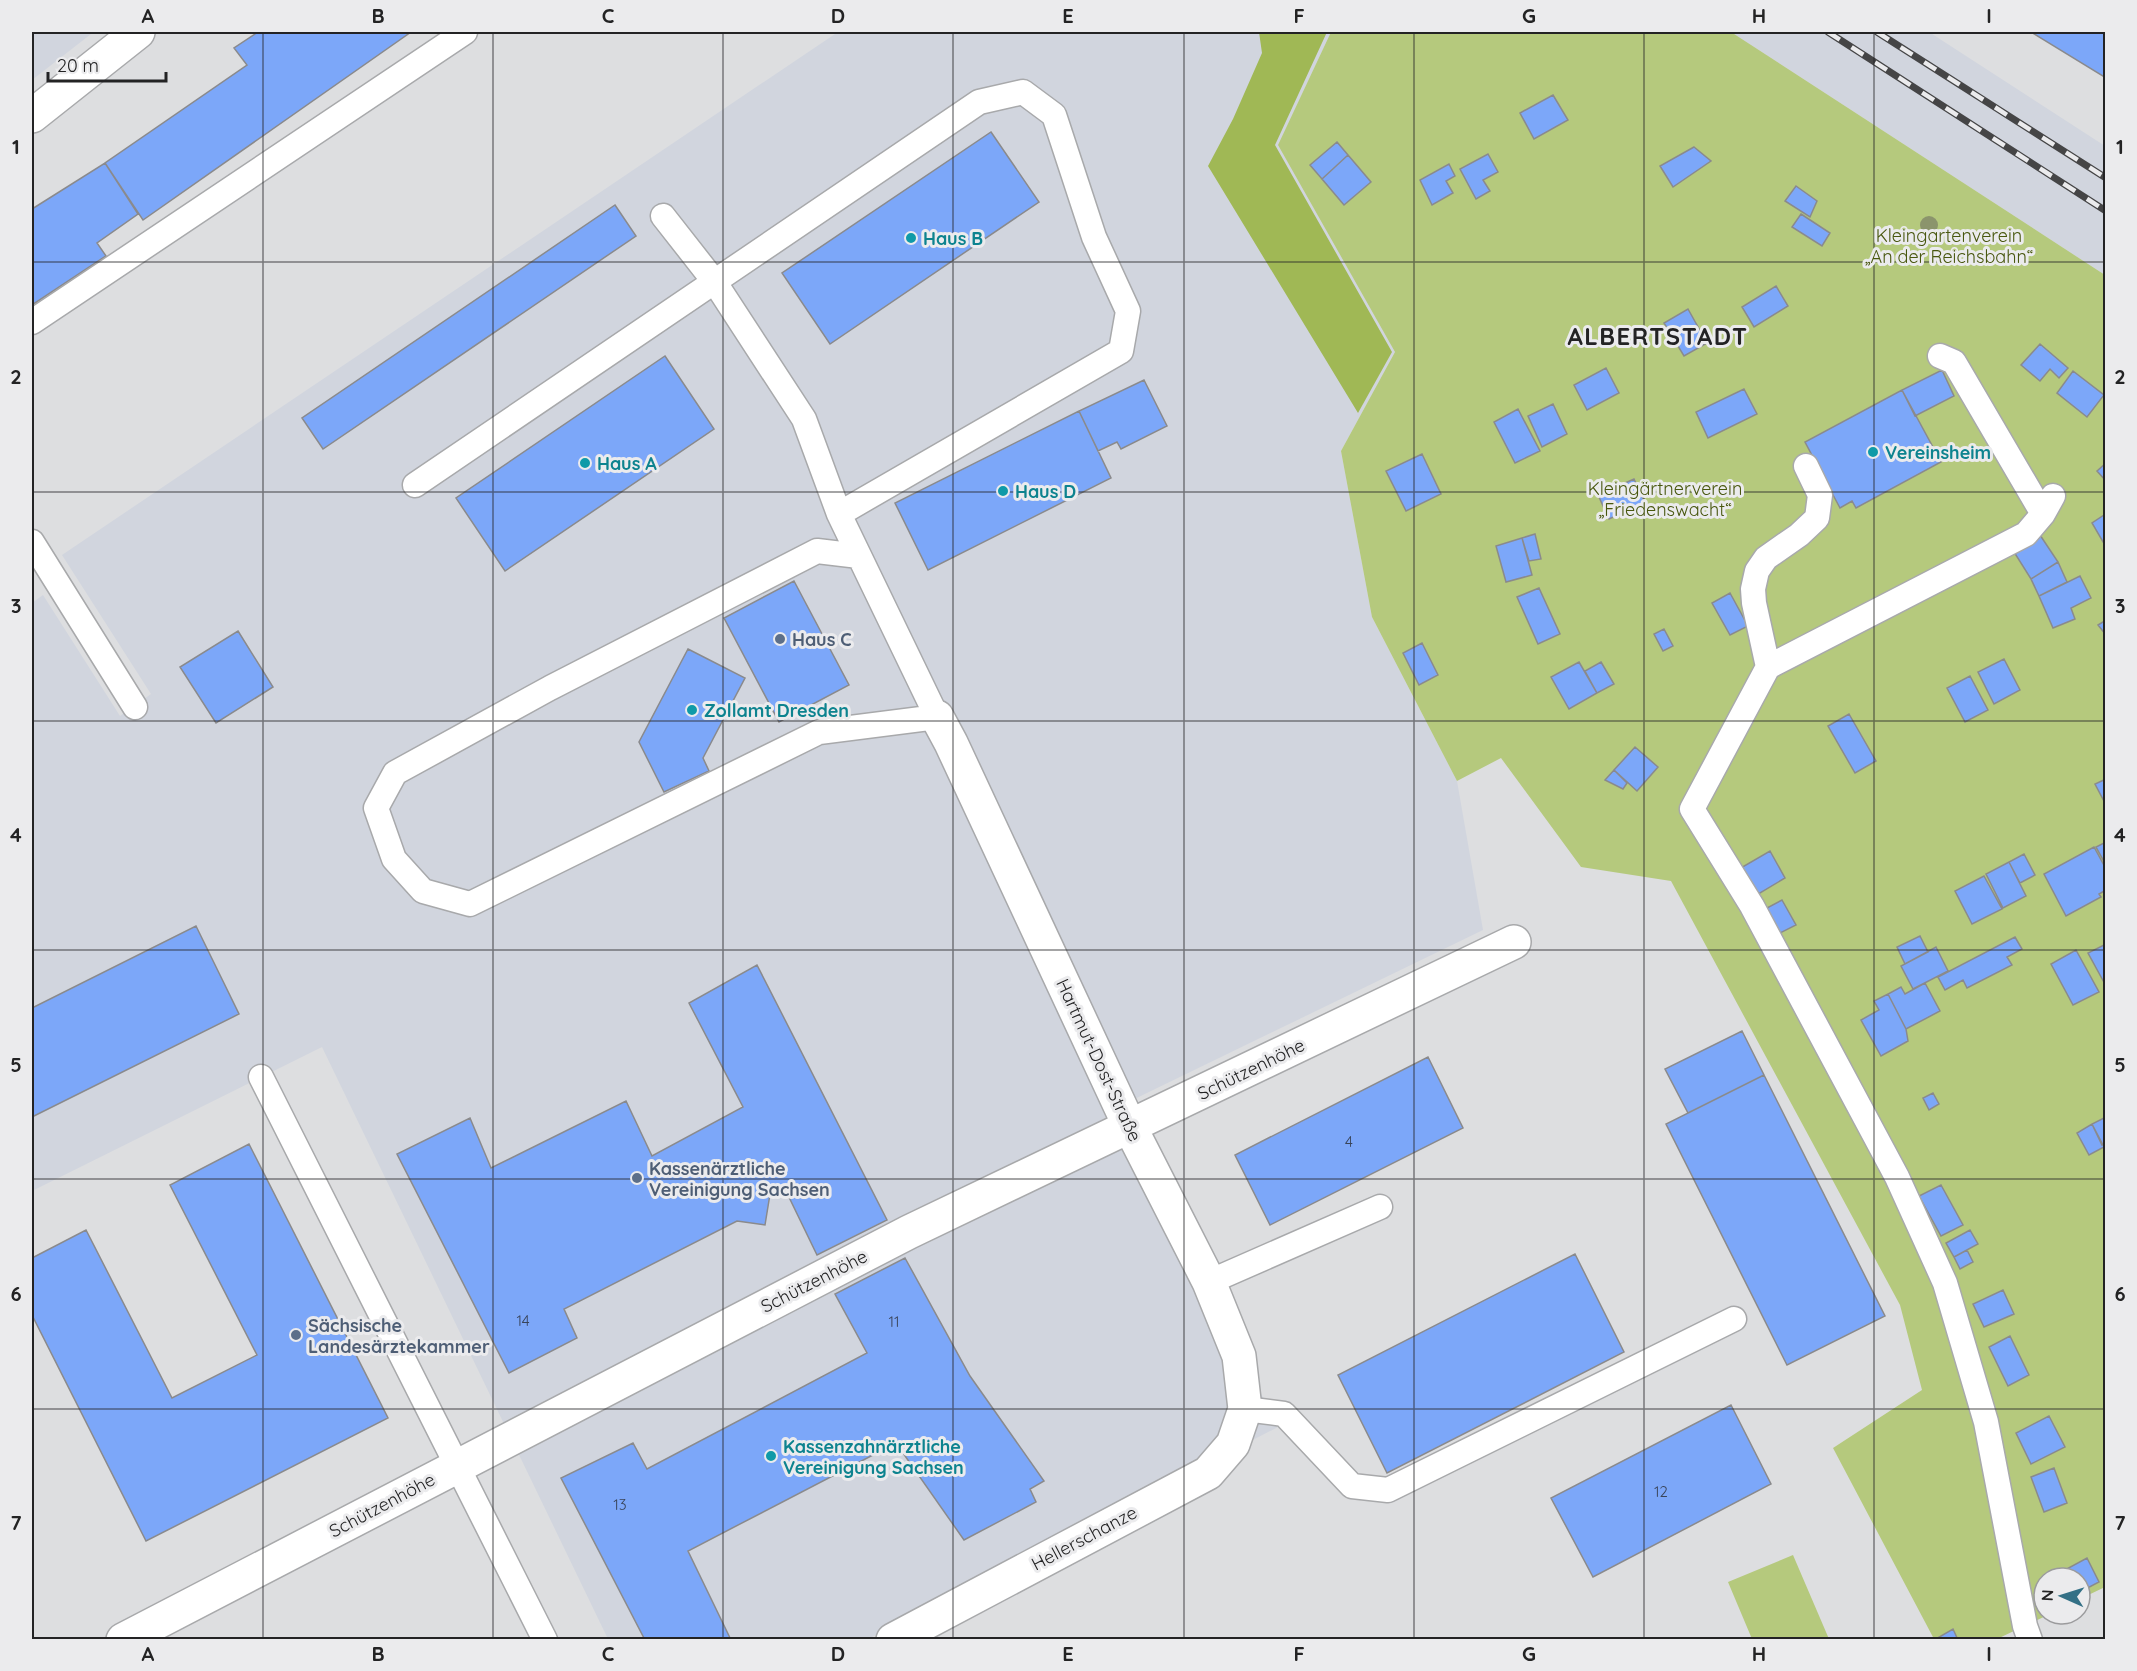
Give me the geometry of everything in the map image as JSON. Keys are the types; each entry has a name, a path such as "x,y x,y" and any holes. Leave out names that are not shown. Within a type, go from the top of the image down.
{"street":[{"path":"32,116 138,32"},
{"name":"Hartmut-Dost-Straße","path":"937,717 1130,1127 1209,1282 1239,1356 1245,1409"},
{"name":"Schützenhöhe","path":"123,1640 909,1232 1514,942"},
{"name":"Hellerschanze","path":"903,1637 1208,1473 1233,1444 1245,1409"}],"lane":[{"path":"32,322 465,32"},
{"path":"415,485 979,102 1023,92 1054,115 1094,237 1128,311 1121,351 839,514"},
{"path":"663,216 714,281 804,419 839,514 937,717 819,732 470,904 423,891 394,859 376,808 395,773 550,688 817,551 858,556"},
{"path":"1940,356 1954,362 2048,505 2026,534 1768,667 1692,808 1752,906 1897,1177 1945,1283 1986,1422 2025,1626 2030,1640"},
{"path":"1768,667 1753,589 1757,571 1766,558 1799,535 1817,518 1820,495 1806,466"},
{"path":"32,542 135,707"},
{"path":"261,1077 545,1640"},
{"path":"1209,1282 1380,1207"},
{"path":"1245,1409 1284,1414 1352,1486 1388,1490 1734,1319"}],"shaded area":[{"path":"32,32 74,32 91,34 32,80"},
{"path":"838,32 1331,32 1278,145 1395,352 1341,451 1372,617 1457,781 1483,930 1116,1108 1278,1427 868,1639 608,1639 322,1047 32,1191 32,603 43,595 120,716 151,694 62,555"},
{"path":"1731,32 1929,32 2105,146 2105,275"}],"green space":[{"path":"1259,32 1327,32 1275,145 1392,352 1358,413 1208,166 1233,119 1262,53"},
{"name":"Kleingärtnerverein „Friedenswacht“","path":"1331,32 1731,32 2105,275 2105,1587 2092,1593 2092,1566 2032,1566 2032,1622 1997,1639 1934,1639 1833,1448 1922,1390 1900,1305 1671,881 1581,867 1501,758 1457,781 1372,617 1341,451 1395,352 1278,145"},
{"path":"1793,1555 1829,1639 1752,1639 1728,1582"}],"building":[{"path":"258,32 411,32 143,220 105,163 247,65 234,48"},
{"path":"2031,32 2106,32 2106,78"},
{"path":"1553,95 1568,120 1534,139 1520,113"},
{"name":"Haus B","path":"991,132 1039,202 830,344 782,273"},
{"path":"1337,142 1348,155 1322,179 1310,165"},
{"path":"1694,147 1711,161 1673,187 1660,166"},
{"path":"1488,154 1498,172 1483,180 1490,191 1476,199 1460,169"},
{"path":"1348,155 1371,182 1344,205 1322,179"},
{"path":"105,163 138,214 97,243 106,256 32,305 32,209"},
{"path":"1449,164 1455,176 1446,181 1453,193 1432,205 1420,180"},
{"path":"1796,186 1817,201 1810,217 1785,201"},
{"path":"615,205 636,236 323,449 302,418"},
{"path":"1801,214 1830,233 1822,246 1792,227"},
{"path":"1776,286 1788,306 1754,327 1742,307"},
{"path":"1688,309 1707,343 1684,356 1664,323"},
{"path":"2040,344 2068,368 2059,378 2050,369 2040,381 2021,365"},
{"name":"Haus A","path":"665,356 714,429 505,571 456,498"},
{"path":"1606,368 1619,393 1587,410 1574,385"},
{"path":"1942,370 1954,396 1915,416 1902,390"},
{"path":"2073,371 2104,395 2087,417 2057,393"},
{"path":"1144,380 1167,426 1121,449 1117,442 1098,451 1079,411"},
{"path":"1744,389 1757,414 1708,438 1696,412"},
{"name":"Vereinsheim","path":"1902,390 1941,462 1856,508 1852,501 1840,508 1805,442"},
{"path":"1553,404 1567,434 1542,447 1528,416"},
{"path":"1518,409 1540,451 1515,463 1494,422"},
{"name":"Haus D","path":"1079,411 1111,478 928,570 895,503"},
{"path":"1422,454 1441,494 1406,511 1386,471"},
{"path":"2106,463 2106,481 2097,471"},
{"path":"1634,479 1645,503 1609,519 1598,495"},
{"path":"2104,515 2106,518 2106,547 2092,523"},
{"path":"1535,534 1541,559 1529,561 1522,538"},
{"path":"2040,535 2058,562 2031,579 2014,552"},
{"path":"1522,538 1532,575 1506,582 1496,546"},
{"path":"2058,562 2067,582 2039,596 2031,579"},
{"path":"2080,576 2091,598 2071,608 2075,619 2053,628 2039,596"},
{"name":"Haus C","path":"794,581 849,685 779,722 724,618"},
{"path":"1539,588 1560,634 1538,644 1517,597"},
{"path":"1730,593 1748,626 1730,635 1712,603"},
{"path":"2106,620 2106,635 2098,625"},
{"path":"1664,629 1673,646 1663,651 1654,634"},
{"path":"238,631 273,687 216,723 180,667"},
{"path":"1422,643 1438,675 1419,685 1403,653"},
{"name":"Zollamt Dresden","path":"688,649 745,678 703,758 709,771 664,792 639,742"},
{"path":"2004,659 2020,690 1994,704 1978,672"},
{"path":"1579,662 1597,693 1569,709 1551,677"},
{"path":"1601,662 1614,684 1597,693 1585,671"},
{"path":"1970,676 1988,710 1965,722 1947,688"},
{"path":"1849,714 1876,761 1855,773 1828,726"},
{"path":"1635,747 1658,767 1637,791 1614,770"},
{"path":"1614,770 1627,783 1623,789 1605,780"},
{"path":"2106,779 2106,805 2095,784"},
{"path":"2106,842 2106,865 2096,847"},
{"path":"2094,847 2106,869 2106,890 2099,894 2101,897 2066,916 2044,874"},
{"path":"1770,851 1785,878 1755,896 1739,869"},
{"path":"2024,854 2035,875 2020,883 2009,862"},
{"path":"2009,862 2026,896 2003,908 1986,874"},
{"path":"1984,876 2002,909 1972,924 1955,891"},
{"path":"1782,900 1796,925 1778,934 1765,909"},
{"path":"196,926 239,1014 32,1117 32,1008"},
{"path":"1920,936 1928,952 1905,964 1897,947"},
{"path":"2015,937 2022,949 2007,957 2012,965 1967,988 1963,980 1945,990 1938,977"},
{"path":"2106,944 2106,986 2088,953"},
{"path":"1936,947 1948,971 1913,989 1901,966"},
{"path":"2076,950 2099,992 2073,1005 2051,964"},
{"name":"Kassenärztliche Vereinigung Sachsen","path":"757,965 887,1220 817,1255 785,1189 771,1188 765,1225 737,1221 564,1309 577,1338 509,1373 397,1154 470,1118 491,1168 626,1101 652,1156 743,1107 689,1003"},
{"path":"1925,983 1940,1011 1906,1029 1888,994 1901,987 1905,994"},
{"path":"1888,994 1906,1029 1908,1041 1881,1056 1861,1020 1879,1010 1874,1001"},
{"path":"1742,1031 1764,1075 1688,1113 1665,1069"},
{"path":"1428,1057 1463,1128 1270,1225 1235,1155"},
{"path":"1764,1075 1885,1316 1787,1365 1666,1124"},
{"path":"1933,1093 1939,1104 1929,1110 1923,1098"},
{"path":"2106,1117 2106,1144 2102,1145 2092,1124"},
{"path":"2092,1124 2104,1147 2089,1155 2077,1133"},
{"name":"Sächsische Landesärztekammer","path":"249,1144 388,1418 146,1541 32,1315 32,1258 86,1230 172,1398 257,1355 170,1185"},
{"path":"1941,1185 1963,1225 1941,1236 1919,1196"},
{"path":"1970,1230 1978,1244 1954,1257 1946,1243"},
{"path":"1967,1250 1973,1262 1960,1269 1954,1257"},
{"path":"1575,1254 1624,1352 1387,1473 1338,1375"},
{"name":"Kassenzahnärztliche Vereinigung Sachsen","path":"905,1258 970,1376 1044,1481 1030,1489 1036,1502 964,1540 896,1443 688,1551 731,1640 645,1640 561,1478 633,1443 647,1469 867,1353 835,1294"},
{"path":"2003,1290 2014,1314 1984,1327 1973,1304"},
{"path":"2010,1336 2029,1375 2008,1386 1989,1347"},
{"path":"1731,1405 1771,1484 1593,1577 1551,1498"},
{"path":"2049,1416 2065,1447 2031,1464 2016,1433"},
{"path":"2054,1468 2067,1503 2044,1512 2031,1477"},
{"path":"2087,1558 2091,1566 2072,1566"},
{"path":"2092,1568 2099,1582 2092,1586"},
{"path":"1953,1629 1958,1640 1934,1640"}],"railway":[{"path":"1828,32 2106,211"},
{"path":"1877,32 2106,178"}],"place":[{"name":"Haus B","path":"911,238"},
{"name":"Vereinsheim","path":"1873,452"},
{"name":"Haus A","path":"585,463"},
{"name":"Haus D","path":"1003,491"},
{"name":"Haus C","path":"780,639"},
{"name":"Zollamt Dresden","path":"692,710"},
{"name":"Kassenärztliche Vereinigung Sachsen","path":"637,1178"},
{"name":"Sächsische Landesärztekammer","path":"296,1335"},
{"name":"Kassenzahnärztliche Vereinigung Sachsen","path":"771,1456"}],"district":[{"name":"ALBERTSTADT","path":"1658,336"}],"park label":[{"name":"Kleingartenverein „An der Reichsbahn“","path":"1949,245"}]}
